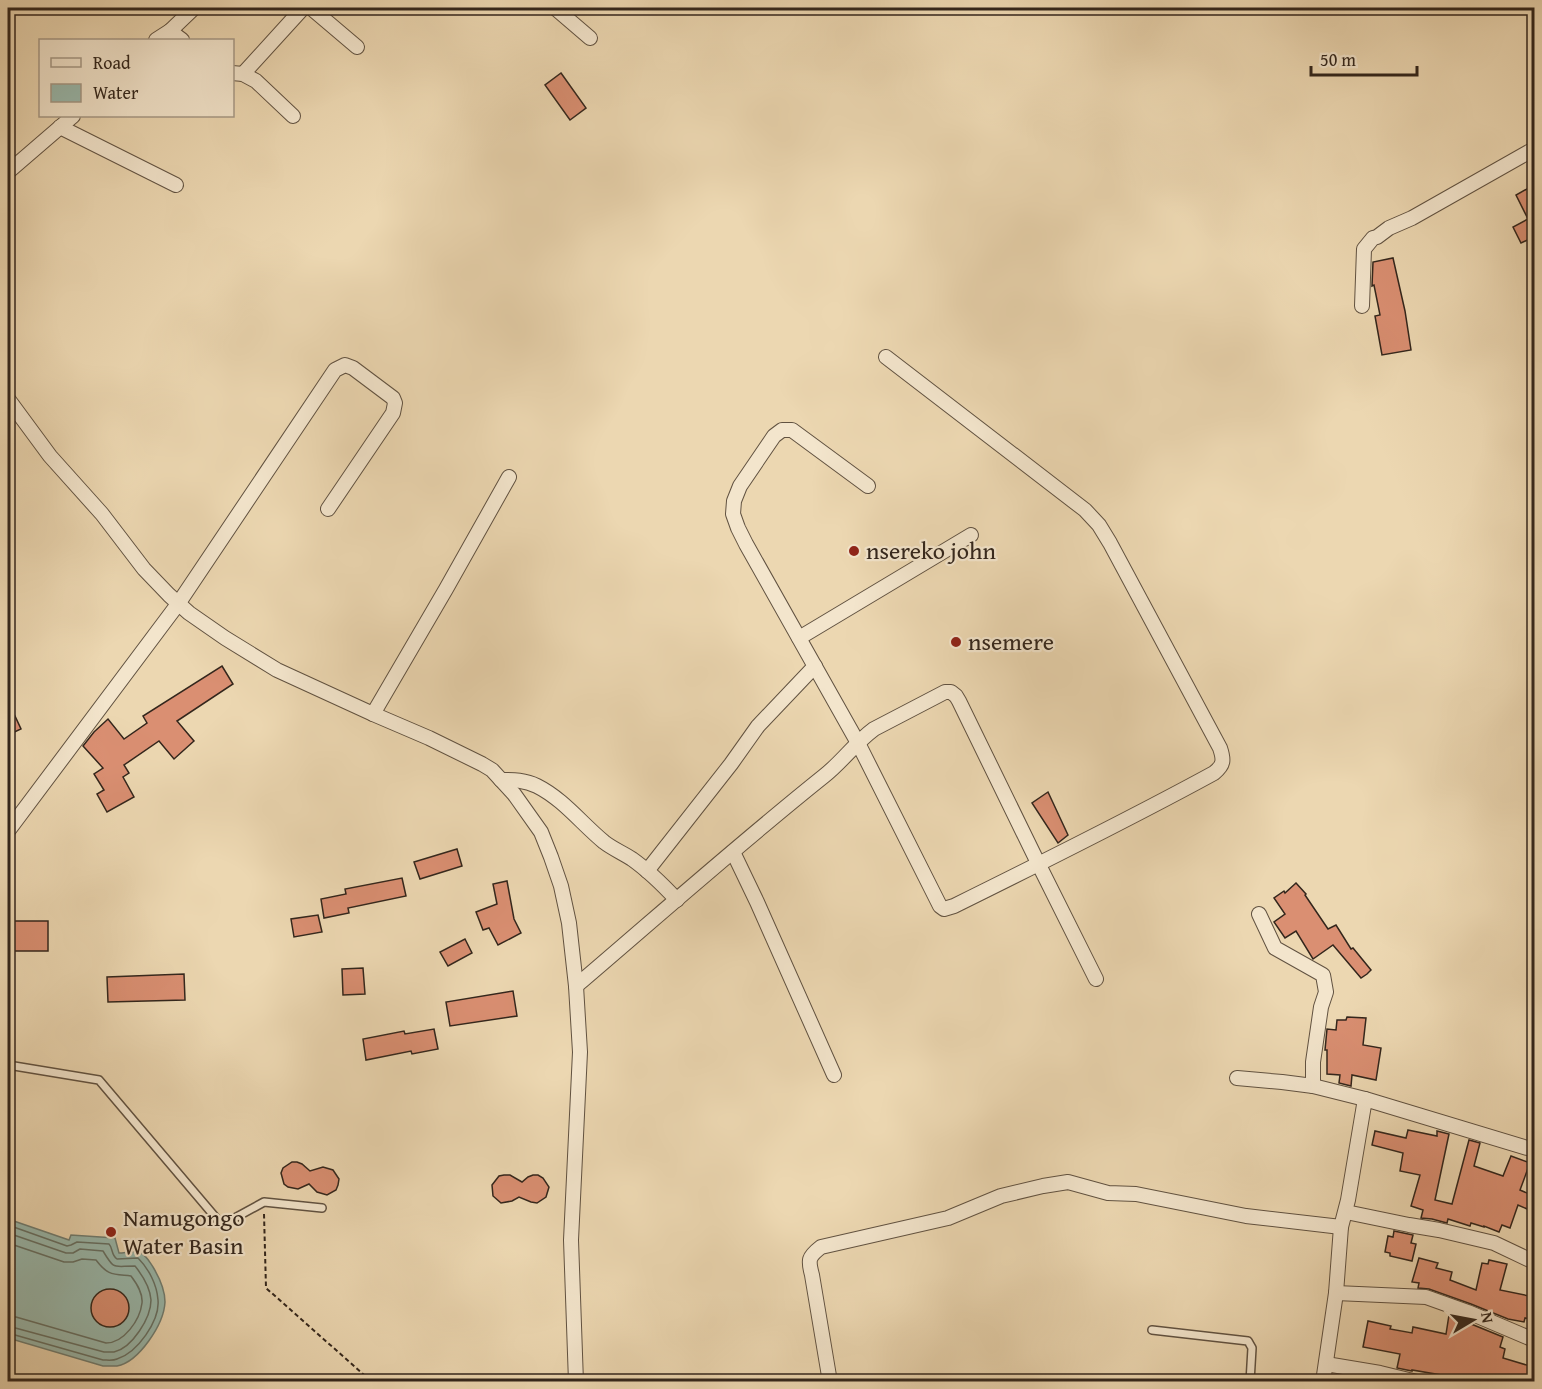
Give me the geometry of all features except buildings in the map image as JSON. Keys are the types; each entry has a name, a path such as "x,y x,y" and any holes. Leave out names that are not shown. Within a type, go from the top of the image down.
{"street":[{"path":"158,39 170,31 194,8"},
{"path":"293,116 256,81 238,74 303,8"},
{"path":"311,8 357,47"},
{"path":"565,11 590,38"},
{"path":"170,31 181,39"},
{"path":"8,172 72,117"},
{"path":"60,127 176,185"},
{"path":"1362,306 1364,249 1373,238 1534,149"},
{"path":"868,486 792,430 782,430 774,436 740,486 734,501 733,514 738,528 858,743 940,906 944,909 954,906 1039,865 1141,813 1220,768 1222,762 1220,748 1099,525 1085,510 886,357"},
{"path":"8,831 178,604 335,370 345,365 353,368 393,398 395,403 393,413 328,509"},
{"path":"8,399 50,456 102,514 144,569 189,613 277,670 429,738 492,770 514,794 541,832 561,886 569,923 576,986 580,1052 571,1240 576,1382"},
{"path":"373,714 447,589 509,477"},
{"path":"799,638 970,535"},
{"path":"647,871 758,726 815,666"},
{"path":"576,986 834,768 874,729 945,692 951,692 959,701 1096,979"},
{"path":"501,780 518,780 539,787 567,807 607,844 660,881 677,900"},
{"path":"733,852 834,1076"},
{"path":"1259,914 1275,948 1323,975 1326,992 1321,1007 1313,1062 1313,1086"},
{"path":"1238,1078 1313,1086 1365,1099 1534,1150"},
{"path":"1323,1382 1336,1293 1341,1227 1346,1212 1365,1099"},
{"path":"831,1382 813,1275 808,1263 812,1254 821,1247 948,1218 1001,1196 1068,1182 1108,1193 1136,1194 1246,1216 1341,1227"},
{"path":"1346,1212 1494,1243 1534,1262"},
{"path":"1336,1293 1425,1297 1468,1312 1534,1340"},
{"path":"1326,1364 1417,1382"}],"lane":[{"path":"8,1065 99,1080 222,1225 264,1202 322,1208"},
{"path":"1152,1330 1248,1341 1252,1348 1250,1382"}],"path":[{"path":"264,1202 266,1288 372,1382"}],"water":[{"path":"8,1219 69,1240 71,1235 115,1238 119,1253 136,1252 145,1256 159,1279 165,1302 160,1321 142,1350 125,1363 117,1366 103,1366 8,1338"}],"place":[{"name":"nsereko john","path":"854,551"},
{"name":"nsemere","path":"956,642"},
{"name":"Namugongo Water Basin","path":"111,1232"}]}
